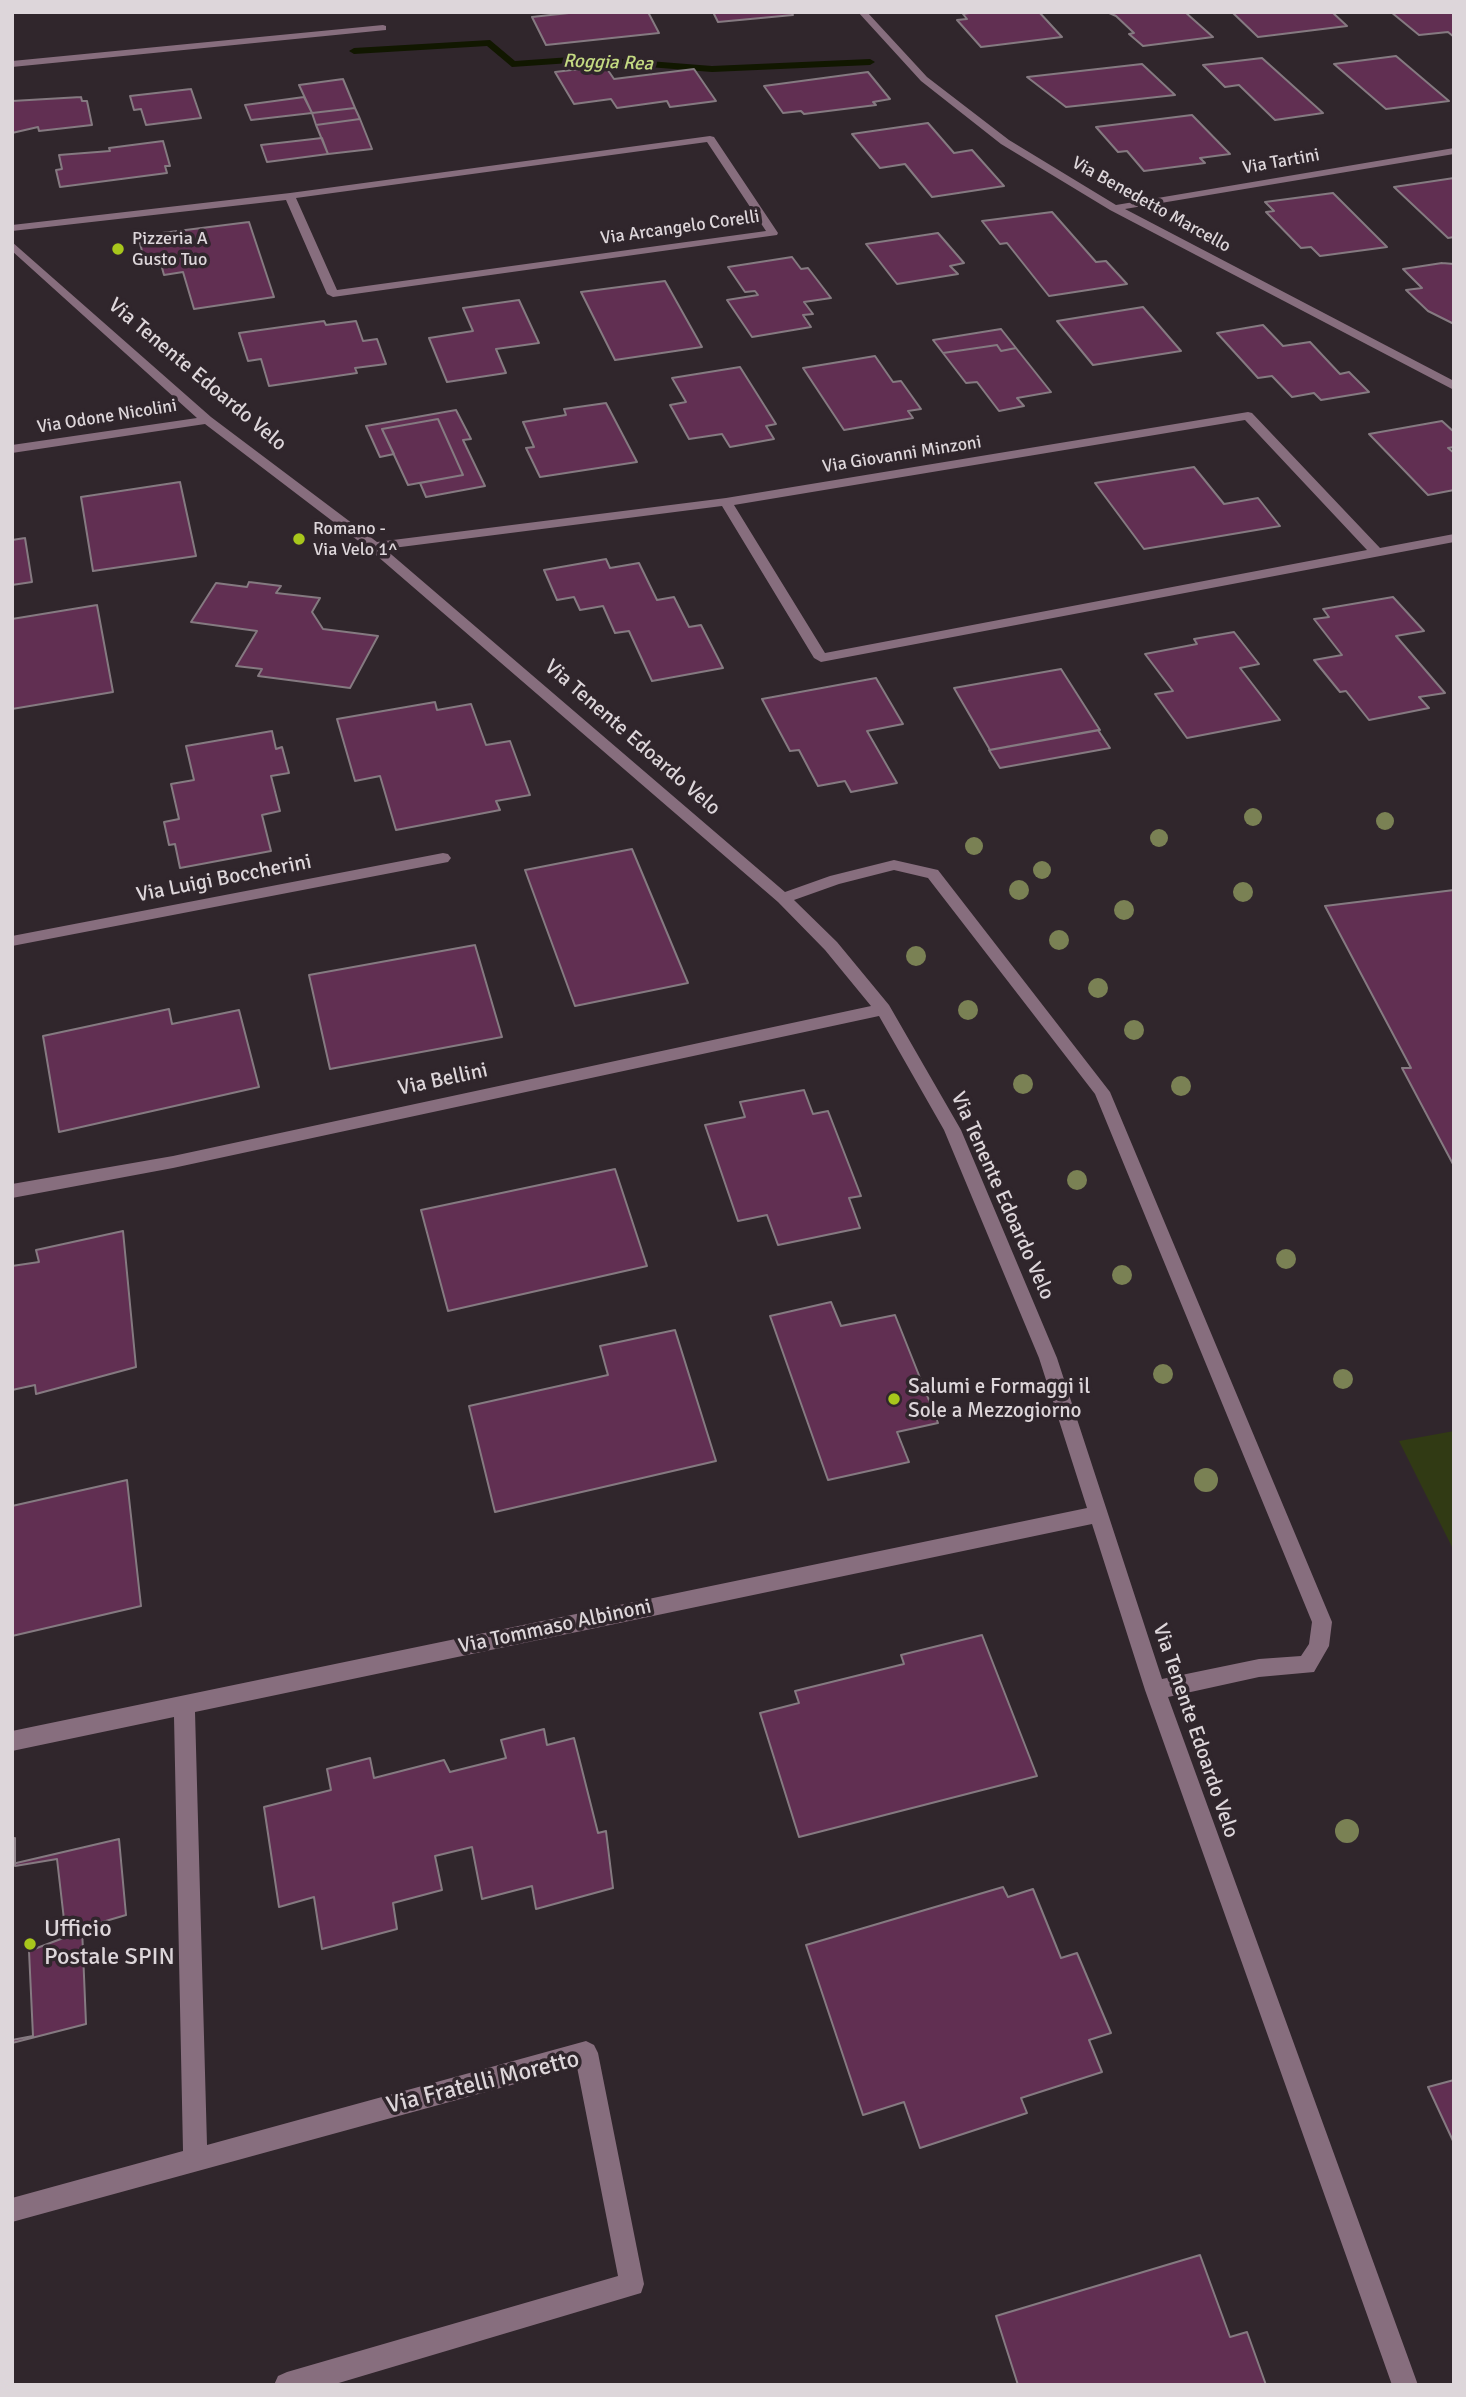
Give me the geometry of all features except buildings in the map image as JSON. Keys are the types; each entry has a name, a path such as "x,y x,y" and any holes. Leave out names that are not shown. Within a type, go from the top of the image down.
{"street":[{"name":"Via Benedetto Marcello","path":"862,12 924,79 1005,142 1114,208 1454,386"},
{"path":"12,64 383,28"},
{"name":"Via Arcangelo Corelli","path":"12,228 290,196 710,139 773,233 333,294 290,196"},
{"name":"Via Tartini","path":"1114,208 1454,151"},
{"name":"Via Tenente Edoardo Velo","path":"12,245 207,420 374,546 783,898 831,946 883,1009 952,1130 1048,1359 1155,1690 1405,2385"},
{"name":"Via Giovanni Minzoni","path":"374,546 726,502 1248,415 1377,553"},
{"name":"Via Odone Nicolini","path":"12,449 207,420"},
{"path":"726,502 821,658 1454,538"},
{"name":"Via Luigi Boccherini","path":"12,941 443,858"},
{"path":"783,898 835,880 894,865 933,874 1102,1092 1322,1622 1319,1646 1307,1665 1259,1668 1155,1690"},
{"name":"Via Bellini","path":"12,1191 173,1162 883,1009"},
{"name":"Via Tommaso Albinoni","path":"12,1741 1098,1514"},
{"path":"184,1703 195,2158"},
{"name":"Via Fratelli Moretto","path":"12,2210 586,2053 632,2284 287,2385"}],"green space":[{"path":"1454,1431 1454,1551 1399,1441"}],"waterway":[{"name":"Roggia Rea","path":"354,51 490,43 512,64 585,59 712,69 870,62"}],"place":[{"name":"Pizzeria A Gusto Tuo","path":"118,249"},
{"name":"Romano - Via Velo 1^","path":"299,539"},
{"name":"Salumi e Formaggi il Sole a Mezzogiorno","path":"894,1399"},
{"name":"Ufficio Postale SPIN","path":"30,1944"}]}
